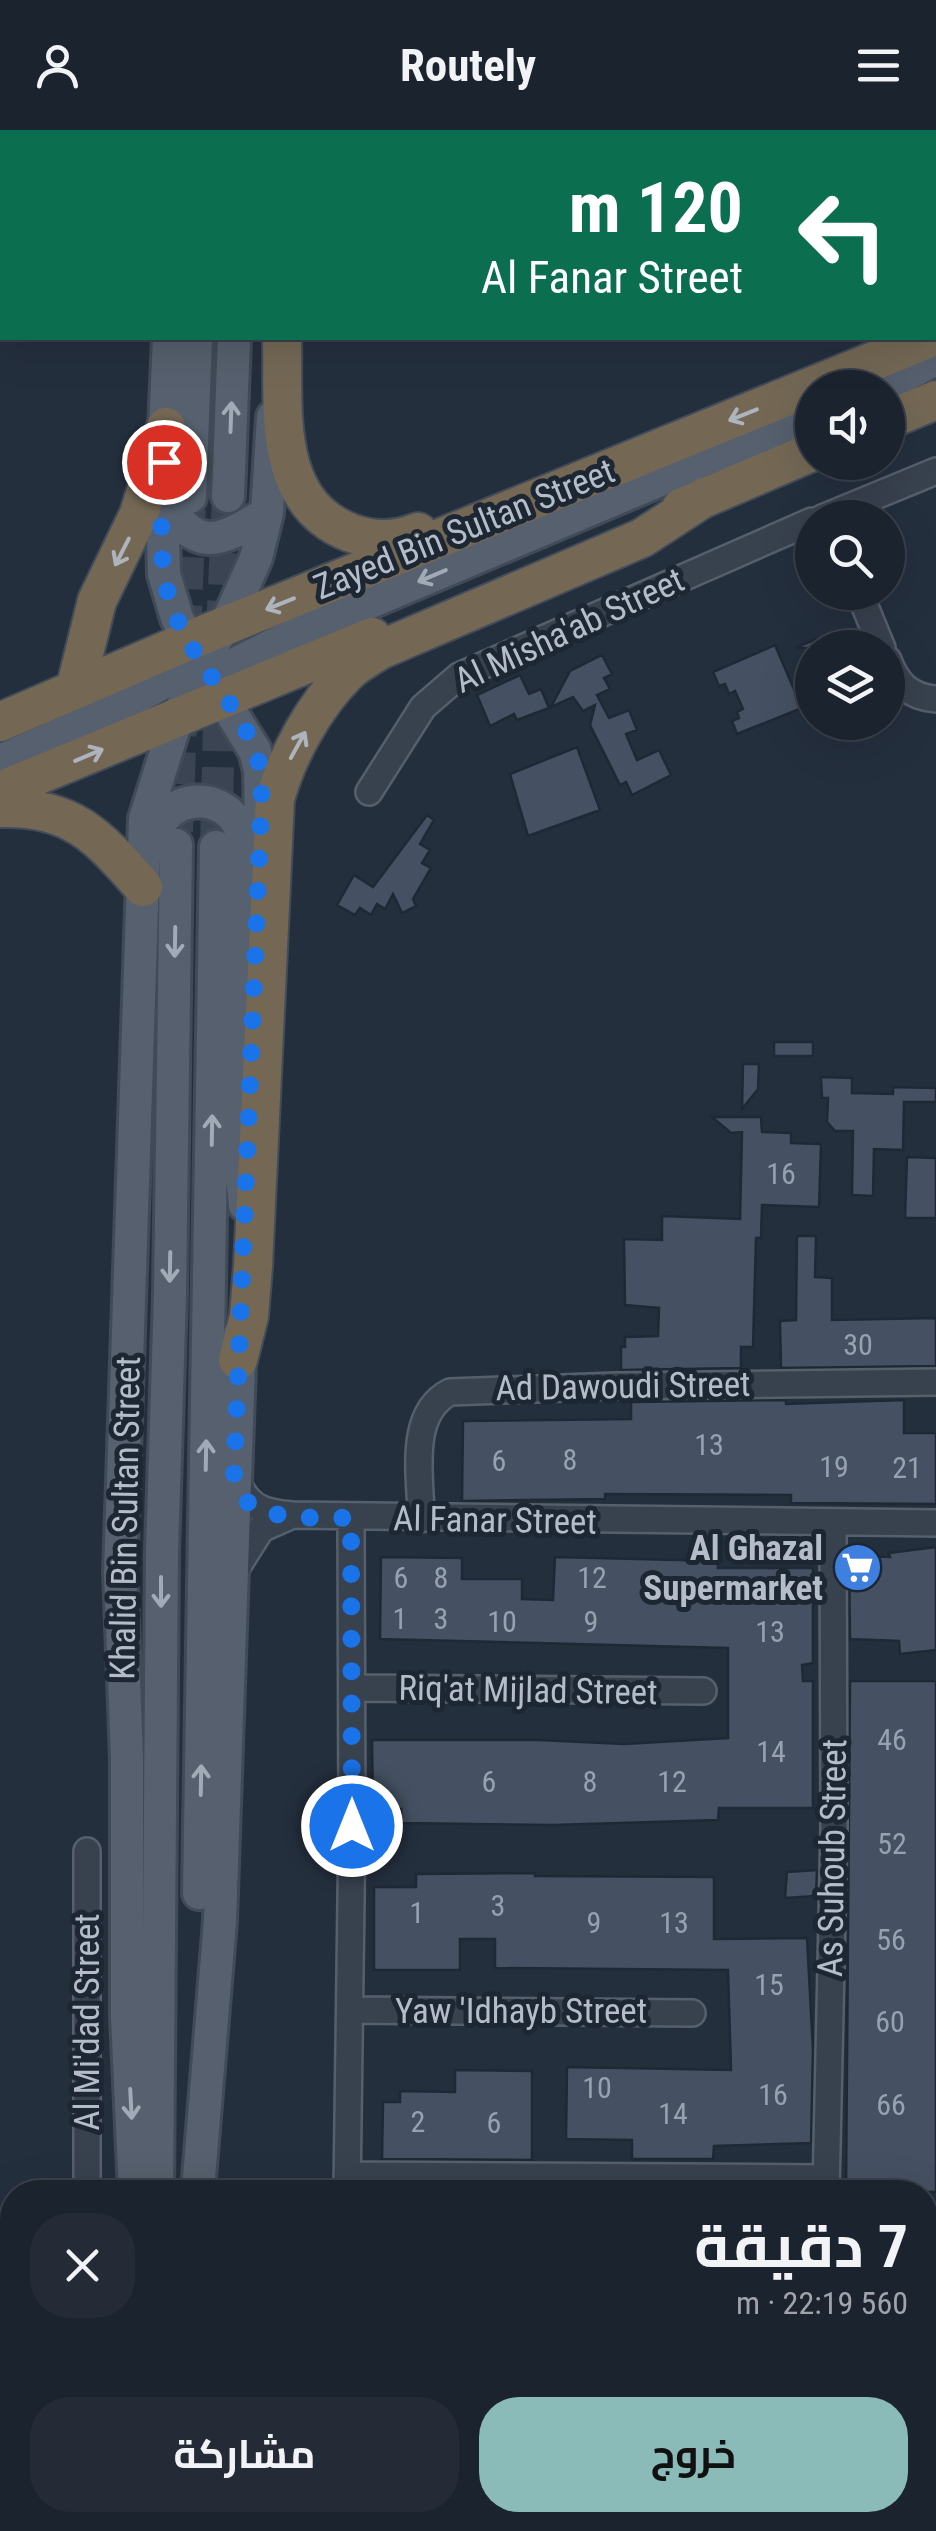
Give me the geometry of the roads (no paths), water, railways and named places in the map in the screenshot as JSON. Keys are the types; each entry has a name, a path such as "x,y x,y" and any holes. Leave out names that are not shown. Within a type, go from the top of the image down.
{"highway":[{"path":"281,340 282,422 292,479 319,515 365,538 410,536 612,451 697,434"},
{"name":"Zayed Bin Sultan Street","path":"0,792 177,717 226,627 924,340"},
{"path":"905,413 936,400"},
{"path":"75,690 98,601 139,514 166,427"},
{"name":"Zayed Bin Sultan Street","path":"0,722 75,690 205,669 705,497 795,459"},
{"path":"238,1360 253,1266 275,799 291,756 315,714 348,671 380,650 642,538 705,497"},
{"path":"0,808 38,810 72,820 144,872"}],"main road":[{"path":"196,340 164,574 170,600 205,669 255,751 262,793 220,1921 199,2180"},
{"path":"228,496 234,340"},
{"path":"226,627 256,558 268,513 281,340"},
{"path":"169,350 166,427 177,522 198,538 216,540 268,513"},
{"path":"905,375 936,359"},
{"path":"0,761 205,669 795,423"},
{"path":"134,2180 127,2016 127,1758 120,1572 148,801 177,717"},
{"path":"144,872 164,818 183,804 208,802 220,806 230,812 243,833 246,872 236,1117 245,1205"},
{"name":"Khalid Bin Sultan Street","path":"157,2180 162,1552 176,845"},
{"path":"199,2180 200,1818 216,847"},
{"path":"124,1480 148,1840 151,2034 158,2131"}],"street":[{"name":"Al Misha'ab Street","path":"866,500 936,471"},
{"name":"Al Misha'ab Street","path":"368,792 424,707 459,676 795,530"},
{"path":"905,688 919,697 936,699"},
{"name":"Ad Dawoudi Street","path":"422,1519 424,1419 438,1398 450,1392 936,1382"},
{"name":"Al Fanar Street","path":"234,1476 243,1497 254,1508 293,1516 936,1523"},
{"path":"232,1576 260,1529 293,1516"},
{"path":"347,2180 353,1688 351,1518"},
{"name":"As Suhoub Street","path":"826,2180 834,1828 833,1524"},
{"name":"Riq'at Mijlad Street","path":"353,1688 703,1691"},
{"name":"Al Mi'dad Street","path":"87,1851 88,2180"},
{"name":"Yaw 'Idhayb Street","path":"350,2010 692,2012"}],"tunnel":[{"path":"222,633 228,496"},
{"path":"185,637 190,506"},
{"path":"216,847 220,682"},
{"path":"177,832 181,721"}],"place":[{"name":"Al Ghazal Supermarket","path":"858,1568"}]}
